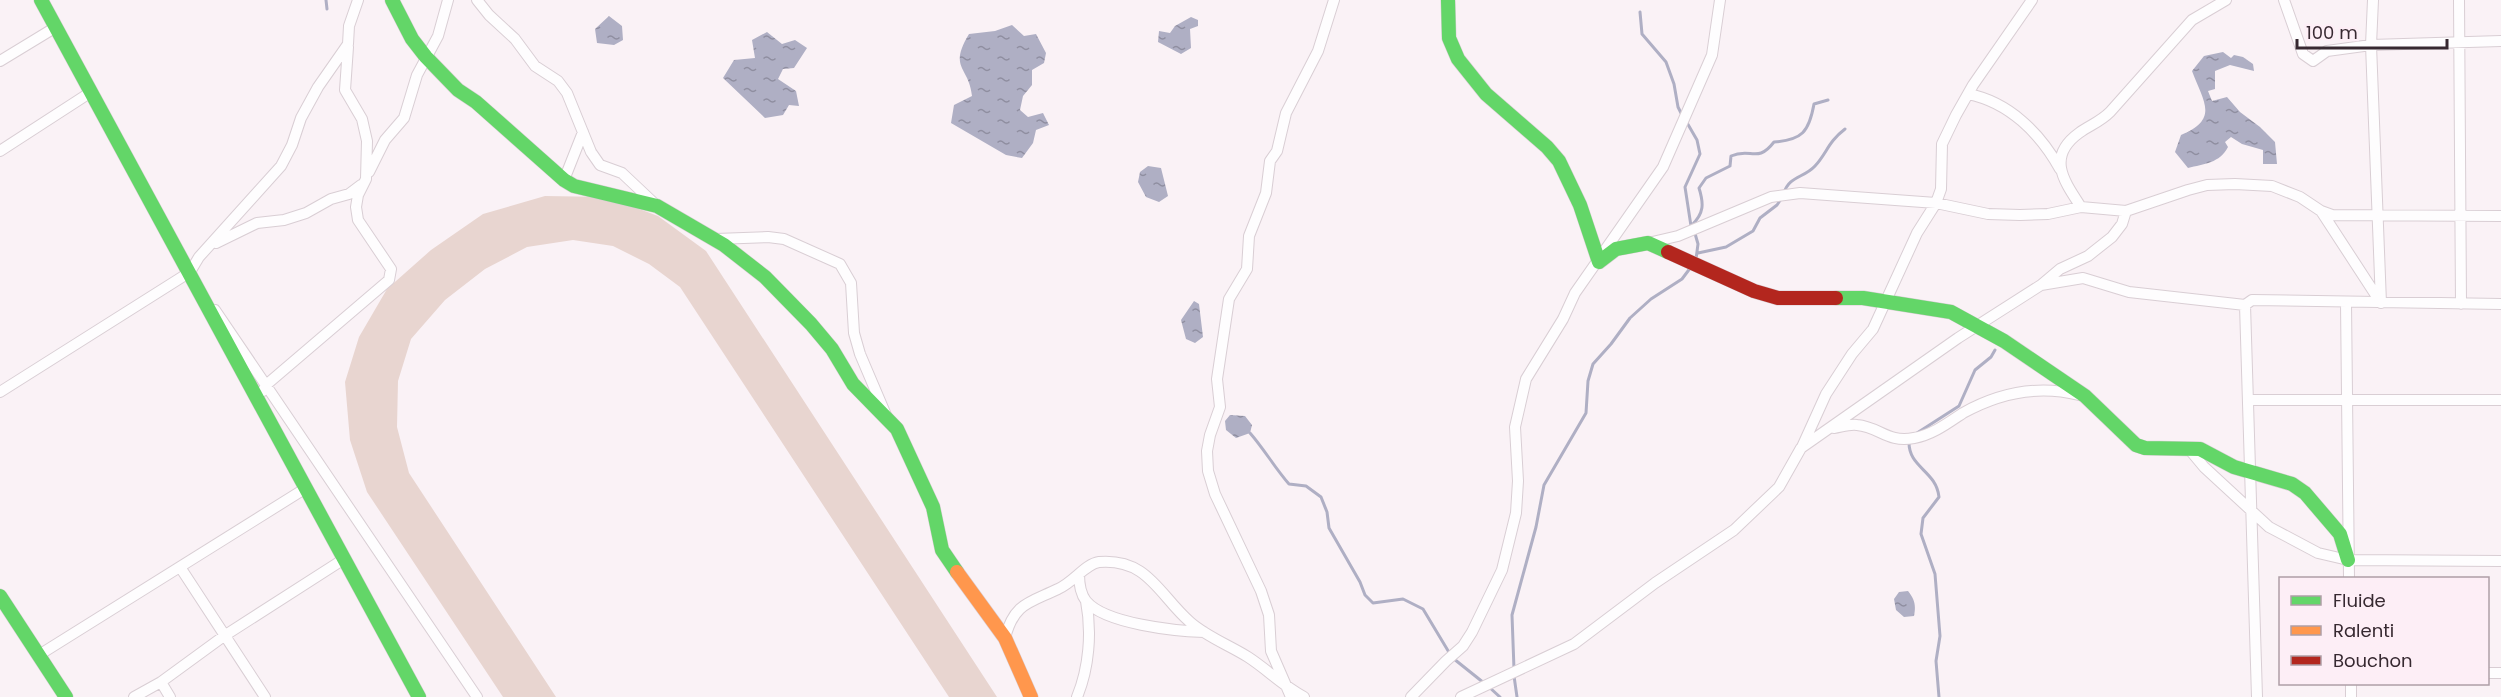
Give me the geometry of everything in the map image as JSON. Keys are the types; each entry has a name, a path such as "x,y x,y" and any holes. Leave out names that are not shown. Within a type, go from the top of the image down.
{"main road":[{"path":"41,0 419,697"},
{"path":"392,0 412,39 426,57 458,90 476,102 564,180 574,186 657,206 714,238 765,277 783,295 832,349 853,384 897,429 933,507 942,550 1005,638 1030,697"},
{"path":"1448,0 1448,32 1453,51 1479,86 1511,117 1536,135 1554,154 1586,224 1599,262 1616,249 1648,243 1754,291 1778,298 1820,297 1888,301 1951,312 1978,326 2085,396 2136,445 2145,448 2200,449 2251,473 2292,484 2305,493 2340,534 2348,560"},
{"path":"0,596 66,697"}],"street":[{"path":"207,248 257,223 284,220 349,194 366,179 367,141 362,119 345,90 349,26 358,0"},
{"path":"258,400 266,385 389,280 391,269 358,220 357,201 385,140 404,118 417,75 441,28 448,0"},
{"path":"477,0 489,15 516,39 535,66 558,81 579,118 583,132 600,165 622,174 657,206"},
{"path":"1290,693 1271,651 1269,615 1261,591 1215,494 1208,471 1207,451 1220,407 1217,379 1228,299 1247,269 1249,236 1266,193 1270,161 1277,152 1286,113 1318,51 1335,0"},
{"path":"1411,697 1446,660 1463,646 1502,570 1516,513 1518,481 1515,427 1524,388 1575,293 1599,262 1662,167 1712,55 1720,0"},
{"path":"1461,697 1574,644 1655,583 1734,530 1779,487 1801,448 1826,394 1852,354 1874,329 1917,233 1936,203 1941,189 1942,144 1968,94 2032,0"},
{"path":"2060,169 2060,155 2066,146 2079,133 2098,123 2110,112 2192,20 2226,0"},
{"path":"2284,0 2303,54 2313,61 2327,51 2371,45 2459,40 2501,41"},
{"path":"2373,0 2371,45 2381,303"},
{"path":"2459,0 2461,304"},
{"path":"0,61 56,27"},
{"path":"0,392 190,272 207,248 281,166 301,118 318,87 348,44"},
{"path":"0,151 91,92"},
{"path":"1968,94 1996,104 2034,130 2048,147 2067,187 2081,207"},
{"path":"564,180 583,132"},
{"path":"1648,243 1686,233 1771,197 1800,193 1936,203 1988,214 2020,215 2048,214 2081,207 2126,211 2207,185 2235,184 2272,186 2300,197 2321,211 2332,215 2501,216"},
{"path":"1801,448 2041,285 2060,269 2088,256 2112,237 2122,225 2126,211"},
{"path":"2321,211 2381,303"},
{"path":"714,238 784,239 840,264 851,283 854,333 860,354 887,418"},
{"path":"190,272 477,697"},
{"path":"2041,285 2083,278 2129,292 2245,305 2252,300 2501,304"},
{"path":"2346,303 2349,577"},
{"path":"2245,305 2257,697"},
{"path":"1830,428 1858,425 1871,428 1893,440 1914,438 1930,434 1993,398 2029,391 2058,389 2085,396"},
{"path":"2248,400 2501,400"},
{"path":"2189,449 2204,467 2269,527 2318,553 2348,560 2501,561"},
{"path":"39,655 306,488"},
{"path":"134,697 161,682 225,636 344,559"},
{"path":"1005,638 1009,622 1018,609 1032,599 1063,587 1076,579 1085,567 1097,562 1115,563 1133,567 1149,577 1190,622 1249,657 1290,693 1304,697"},
{"path":"180,567 265,697"},
{"path":"1077,697 1085,679 1087,657 1086,600 1079,585 1079,574"},
{"path":"1086,600 1098,610 1138,624 1161,629 1204,632"},
{"path":"161,682 170,697"}],"shaded area":[{"path":"545,196 607,197 658,216 706,251 997,697 949,697 680,287 649,264 613,246 573,240 527,247 485,269 445,300 411,339 398,381 397,427 409,473 556,697 503,697 367,492 350,440 345,382 359,337 387,289 431,250 483,214"}],"water":[{"path":"609,16 622,26 623,40 614,45 597,43 595,29"},
{"path":"1191,17 1198,20 1198,26 1190,29 1191,48 1181,54 1158,42 1159,31 1170,33 1175,26"},
{"path":"1012,25 1024,36 1036,34 1046,53 1044,63 1032,70 1032,85 1023,96 1020,110 1028,117 1043,113 1049,125 1036,130 1033,143 1022,158 1006,155 951,123 954,105 972,96 960,61 963,45 969,34 995,31"},
{"path":"767,32 782,44 795,40 807,48 794,68 783,69 778,79 796,91 799,106 789,105 783,115 765,118 723,78 734,60 755,58 752,40"},
{"path":"2223,52 2231,58 2234,55 2243,57 2253,64 2254,71 2230,65 2215,71 2215,89 2208,91 2212,101 2227,97 2240,112 2260,127 2275,142 2277,164 2263,164 2263,150 2242,144 2231,137 2225,142 2228,147 2225,152 2216,160 2206,164 2188,168 2175,152 2181,135 2193,129 2205,116 2204,100 2192,71 2204,56"},
{"path":"1148,166 1161,168 1168,196 1159,202 1146,197 1138,182 1140,172"},
{"path":"1194,301 1199,304 1203,337 1195,343 1186,339 1181,320"},
{"path":"1230,415 1245,416 1252,425 1250,433 1236,438 1226,430 1225,421"},
{"path":"1908,591 1914,603 1915,612 1914,616 1904,617 1896,610 1894,599 1899,592"}],"waterway":[{"path":"326,0 327,9"},
{"path":"1640,12 1642,34 1666,62 1682,115"},
{"path":"1692,225 1701,212 1702,199 1699,188 1706,178 1730,166 1731,156 1744,153 1758,154 1768,149 1774,142 1791,139 1803,133 1810,121 1814,104 1828,100"},
{"path":"1686,121 1697,140 1700,154 1685,187 1691,226"},
{"path":"1784,193 1789,183 1815,166 1835,138 1845,129"},
{"path":"1698,253 1726,247 1753,231 1760,218 1781,199"},
{"path":"1694,230 1698,244 1696,259"},
{"path":"1514,669 1512,615 1536,527 1544,485 1586,413 1588,381 1593,364 1630,318 1651,299 1682,279 1691,267"},
{"path":"1917,433 1959,406 1975,370 1991,357 1995,350"},
{"path":"1250,433 1289,484 1306,486 1321,497 1327,512 1329,528 1365,595 1373,603 1403,599 1423,609 1450,654"},
{"path":"1909,441 1913,457 1933,481 1939,497 1923,518 1921,534 1935,574 1940,636 1936,661 1939,697"},
{"path":"1454,659 1484,683"},
{"path":"1514,676 1517,697"},
{"path":"1489,687 1500,697"}],"traffic: fast":[{"path":"41,0 419,697"},
{"path":"392,0 412,39 426,57 458,90 476,102 564,180 574,186 657,206 724,245 765,277 811,324 832,349 853,384 897,429 933,507 942,550 957,572"},
{"path":"1448,0 1449,38 1458,59 1486,94 1547,147 1559,161 1580,205 1599,262 1616,249 1648,243 1668,252"},
{"path":"1836,298 1863,298 1951,312 2004,341 2085,396 2136,445 2145,448 2200,449 2234,467 2292,484 2305,493 2340,534 2348,560"},
{"path":"0,596 66,697"}],"traffic: slow":[{"path":"957,572 1005,638 1031,697"}],"traffic: jam":[{"path":"1668,252 1754,291 1778,298 1836,298"}]}
